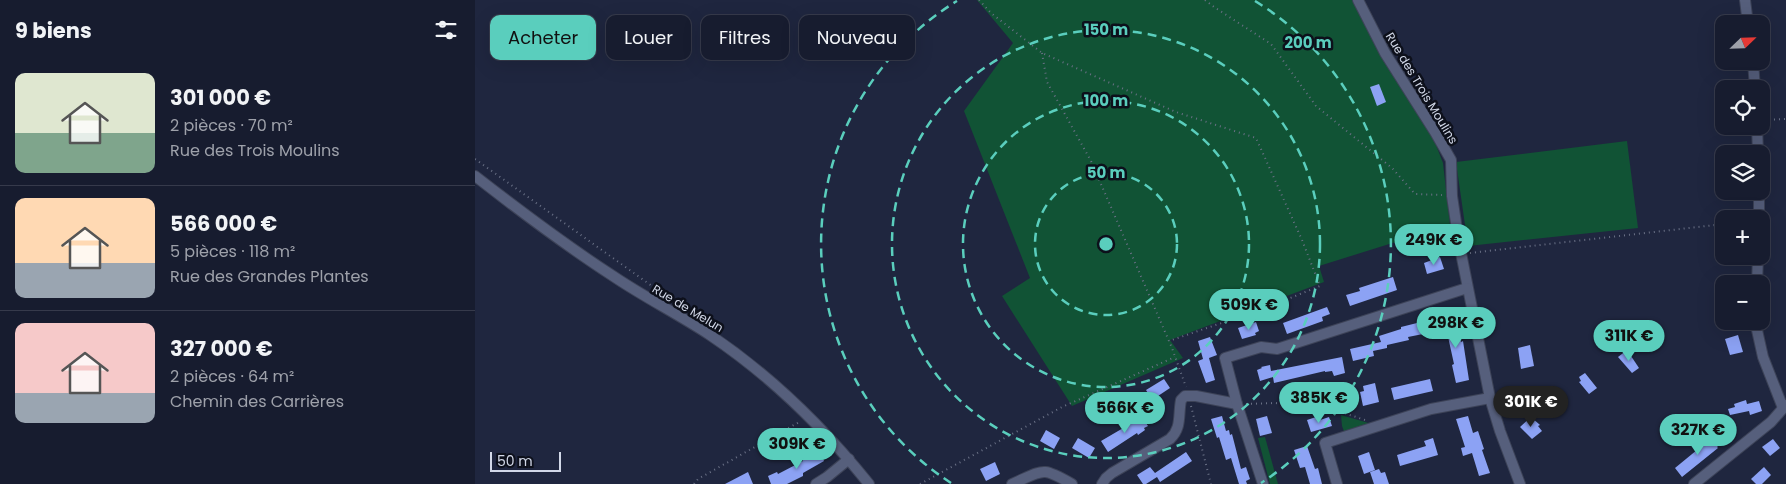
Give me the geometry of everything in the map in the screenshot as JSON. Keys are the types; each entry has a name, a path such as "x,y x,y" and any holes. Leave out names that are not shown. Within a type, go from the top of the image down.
{"street":[{"name":"Rue des Trois Moulins","path":"1358,0 1385,53 1451,160 1452,196 1461,254 1490,398 1520,484"},
{"path":"1745,0 1747,15"},
{"name":"Rue de Melun","path":"475,176 595,265 708,334 742,358 778,387 809,417 849,459 869,484"},
{"path":"1263,484 1237,404 1225,358 1261,346 1277,349 1467,288"},
{"path":"1694,484 1771,422 1785,406 1763,357 1757,330"},
{"path":"1102,484 1113,473 1176,434 1179,425 1181,400 1185,396 1189,395 1237,404"},
{"path":"1337,484 1325,443 1431,408 1490,398"},
{"path":"816,484 849,459"},
{"path":"1012,484 1044,471 1050,472 1072,484"}],"path":[{"path":"979,0 991,13 1042,53 1176,112 1256,138 1302,240 1319,286 1268,307 1169,341"},
{"path":"1205,0 1271,44 1316,106 1392,168 1415,194 1452,196"},
{"path":"1042,53 1047,82 1091,161 1169,341 1189,395 1211,484"},
{"path":"1770,120 1786,118"},
{"path":"475,159 671,299"},
{"path":"1461,254 1715,225"},
{"path":"920,484 1061,407 1175,357"},
{"path":"1237,404 1275,403 1335,410 1381,425"},
{"path":"695,484 698,479 809,417"}],"green space":[{"path":"977,0 1354,0 1363,3 1419,101 1443,163 1450,225 1319,266 1324,282 1170,340 1183,358 1072,406 1002,296 1030,278 964,111 1013,43"},
{"path":"1627,141 1638,228 1468,246 1456,162"},
{"path":"1341,415 1372,424 1345,434"},
{"path":"1265,437 1278,484 1270,484 1258,438"}],"building":[{"path":"1379,84 1386,102 1377,106 1370,87"},
{"path":"1440,257 1444,269 1427,274 1424,263"},
{"path":"1393,277 1397,290 1350,306 1346,295 1360,291 1359,288"},
{"path":"1327,307 1330,314 1322,317 1323,321 1287,334 1283,323"},
{"path":"1454,313 1459,336 1461,342 1463,341 1469,380 1456,383 1452,365 1454,364 1442,316"},
{"path":"1256,322 1259,331 1255,333 1256,335 1242,339 1238,328"},
{"path":"1421,322 1423,334 1408,337 1409,340 1387,345 1387,348 1373,351 1374,356 1353,361 1350,349 1381,342 1379,336 1401,329 1401,327"},
{"path":"1738,335 1743,352 1730,355 1725,339"},
{"path":"1210,337 1217,355 1209,358 1215,380 1206,383 1198,361 1203,359 1198,341"},
{"path":"1530,345 1534,366 1521,369 1518,348"},
{"path":"1627,350 1639,368 1632,373 1618,357"},
{"path":"1342,357 1345,373 1334,376 1332,371 1325,371 1274,383 1273,377 1260,381 1257,370 1270,365 1271,371"},
{"path":"1585,373 1597,388 1589,394 1579,382 1581,381 1579,377"},
{"path":"1164,379 1170,388 1152,400 1146,390"},
{"path":"1430,379 1433,391 1394,400 1391,388"},
{"path":"1375,383 1379,402 1363,406 1360,392 1364,391 1363,386"},
{"path":"1746,400 1747,404 1759,401 1762,411 1750,415 1749,411 1730,415 1728,409 1735,407 1734,404"},
{"path":"1222,416 1226,431 1229,430 1230,435 1232,434 1241,469 1246,467 1250,479 1246,481 1247,484 1239,484 1231,458 1226,460 1219,437 1217,438 1211,419"},
{"path":"1267,416 1272,433 1260,436 1256,419"},
{"path":"1319,416 1320,420 1329,417 1332,426 1311,432 1307,420"},
{"path":"1468,416 1473,433 1478,431 1490,473 1479,476 1472,453 1463,456 1461,448 1465,447 1456,419"},
{"path":"1142,417 1148,426 1144,428 1145,430 1138,435 1137,433 1108,452 1101,441"},
{"path":"1531,417 1540,425 1538,426 1542,431 1532,439 1520,427"},
{"path":"1046,430 1060,438 1054,449 1040,441"},
{"path":"1714,436 1721,443 1718,448 1682,477 1675,468"},
{"path":"1078,438 1095,448 1089,458 1072,448"},
{"path":"1433,438 1438,455 1400,466 1397,455 1426,446 1424,441"},
{"path":"1773,439 1780,448 1770,456 1762,447"},
{"path":"1307,446 1315,469 1318,468 1322,484 1310,484 1305,467 1300,468 1294,450"},
{"path":"819,450 824,461 803,473 803,476 787,484 771,484 768,476 777,472 778,474 803,461 802,458"},
{"path":"1186,452 1192,461 1160,482 1157,477 1143,484 1137,475 1150,467 1155,473"},
{"path":"1369,452 1375,470 1364,474 1358,456"},
{"path":"995,462 1000,474 986,481 980,469"},
{"path":"1764,467 1771,475 1762,484 1756,484 1751,479"},
{"path":"1379,469 1381,473 1385,472 1389,484 1374,484 1370,472"},
{"path":"748,472 753,484 725,484"}]}
